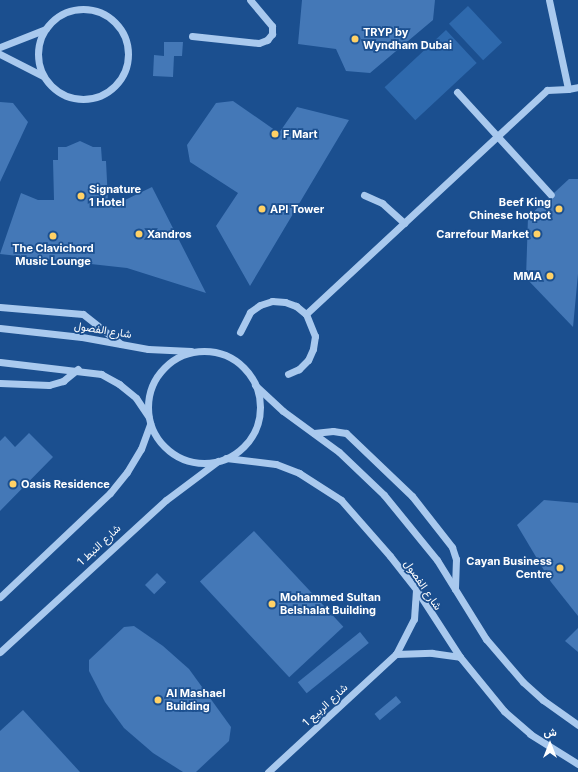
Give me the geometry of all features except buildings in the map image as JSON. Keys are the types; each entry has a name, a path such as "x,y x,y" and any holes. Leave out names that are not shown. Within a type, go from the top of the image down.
{"street":[{"path":"192,36 259,43 267,40 272,34 272,26 250,0"},
{"path":"549,0 568,89"},
{"path":"0,54 43,76 51,86 65,96 76,99 99,97 110,92 122,79 129,52 128,42 118,25 98,11 80,9 70,11 52,21 46,28 38,52 43,76"},
{"path":"0,47 46,28"},
{"path":"306,314 547,90 578,87"},
{"path":"457,92 551,195"},
{"path":"364,195 382,203 404,223"},
{"path":"240,332 250,312 260,305 272,301 284,302 296,306 306,314 315,336 313,349 304,365 288,374"},
{"path":"0,307 83,314 121,344"},
{"name":"شارع الفصول","path":"0,328 82,337 155,349 203,351"},
{"path":"0,362 78,369 101,374 119,384 136,398 148,416 150,424 158,439 170,451 179,456 201,462 218,461 239,450 256,427 260,406 255,384 246,371 234,360 219,353 203,351 177,358 166,366 151,389 148,416"},
{"path":"0,383 48,385 62,380 78,369"},
{"name":"شارع الفصول","path":"255,384 283,411 314,433 362,472 384,495 417,532 455,590 469,615 505,662 543,700 578,725"},
{"path":"0,597 110,493 127,472 141,449 150,424"},
{"path":"314,433 337,431 346,433 412,496 452,547 456,560 455,590"},
{"name":"شارع الفصول","path":"226,458 276,464 321,485 340,500 358,518 416,589 460,657 504,711 530,734 578,764"},
{"name":"شارع النبط 1","path":"0,652 166,500 218,461"},
{"name":"شارع الربيع 1","path":"268,772 396,654 414,619 416,589"},
{"path":"396,654 432,653 460,657"}],"shaded area":[{"path":"468,6 502,43 483,60 449,24"},
{"path":"446,30 477,63 415,120 385,87"}],"place":[{"name":"TRYP by Wyndham Dubai","path":"355,39"},
{"name":"F Mart","path":"275,134"},
{"name":"Signature 1 Hotel","path":"81,196"},
{"name":"API Tower","path":"262,209"},
{"name":"Beef King Chinese hotpot","path":"559,209"},
{"name":"Xandros","path":"139,234"},
{"name":"Carrefour Market","path":"537,234"},
{"name":"The Clavichord Music Lounge","path":"53,236"},
{"name":"MMA","path":"550,276"},
{"name":"Oasis Residence","path":"13,484"},
{"name":"Cayan Business Centre","path":"560,568"},
{"name":"Mohammed Sultan Belshalat Building","path":"272,604"},
{"name":"Al Mashael Building","path":"158,700"}]}
